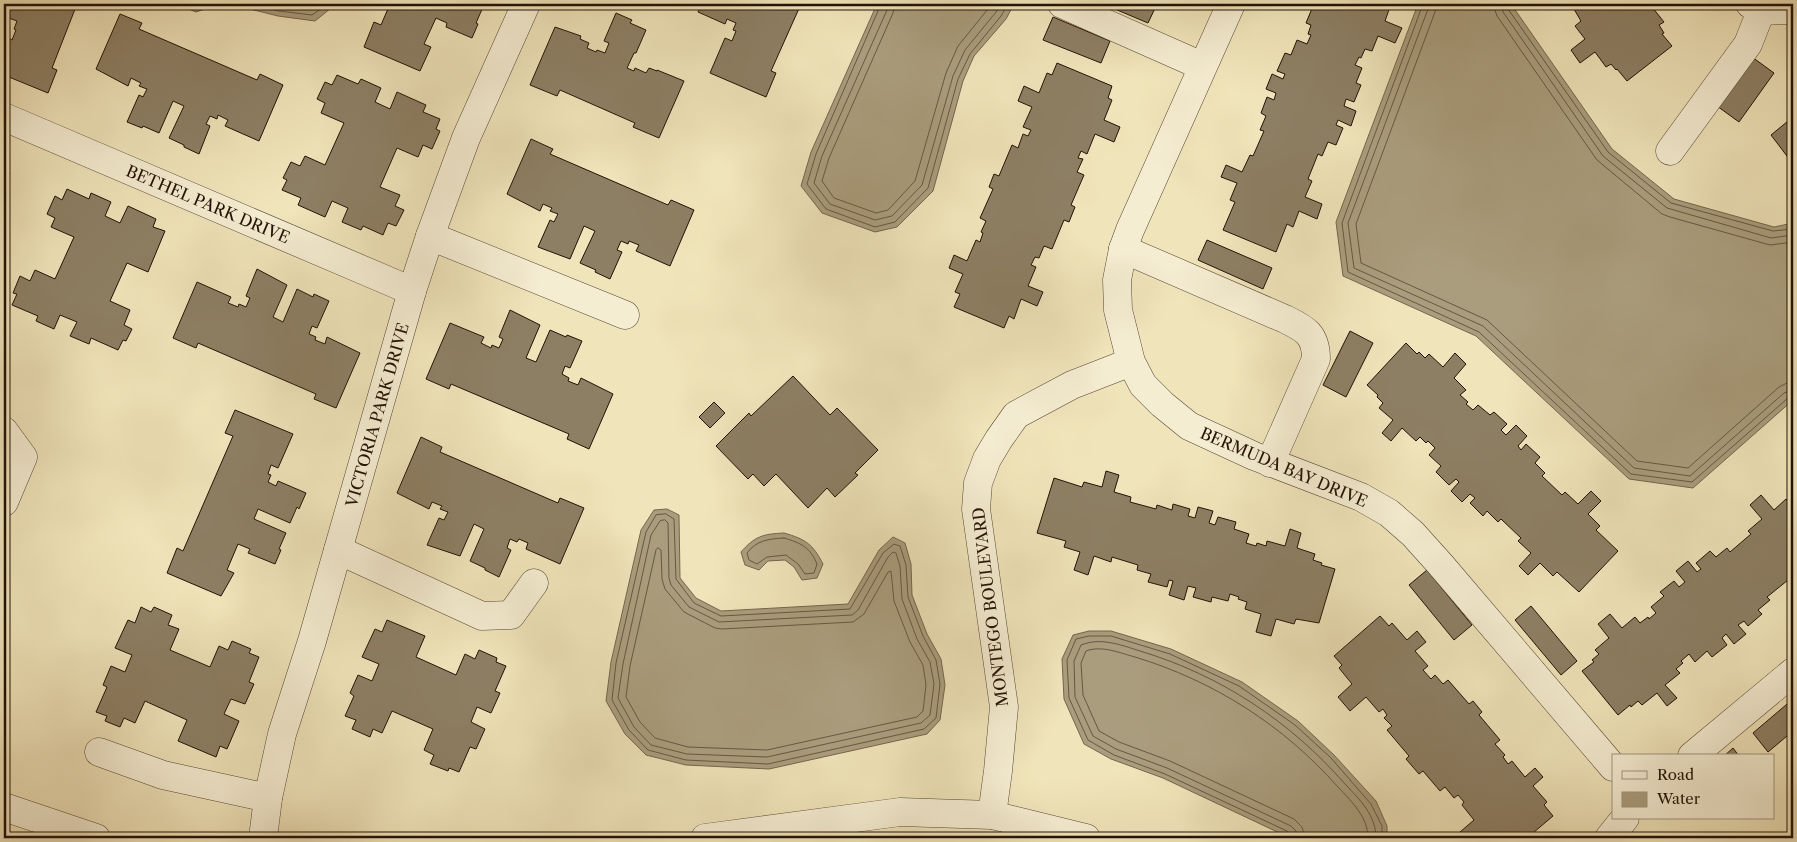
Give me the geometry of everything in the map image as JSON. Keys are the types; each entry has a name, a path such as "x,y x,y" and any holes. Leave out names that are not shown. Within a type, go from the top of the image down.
{"street":[{"name":"VICTORIA PARK DRIVE","path":"263,838 268,798 282,734 312,641 412,291 466,138 526,4"},
{"path":"1062,4 1202,66"},
{"name":"BERMUDA BAY DRIVE","path":"1230,4 1123,249 1117,280 1118,310 1131,362 1143,385 1162,404 1189,426 1270,462 1361,497 1389,513 1414,534 1612,766"},
{"path":"1670,151 1748,44 1756,8 1787,10 1793,6"},
{"name":"BETHEL PARK DRIVE","path":"4,116 412,291"},
{"path":"430,236 625,315"},
{"path":"1123,249 1285,319 1301,327 1312,338 1316,347 1316,359 1270,462"},
{"name":"MONTEGO BOULEVARD","path":"992,815 1004,707 976,510 978,483 987,459 1016,415 1072,385 1131,362"},
{"path":"4,431 23,457 4,502"},
{"path":"338,550 482,616 512,615 534,584"},
{"path":"1694,754 1793,672"},
{"path":"98,752 163,775 268,798"},
{"path":"4,807 96,838"},
{"path":"705,838 748,835 900,812 992,815 1086,838"},
{"path":"1608,838 1623,820"}],"water":[{"path":"176,4 220,4 196,12"},
{"path":"230,4 336,4 315,21 278,16"},
{"path":"877,4 1014,4 1006,19 974,56 963,81 933,191 897,227 875,232 822,213 801,186 811,152"},
{"path":"1418,4 1511,4 1612,149 1674,199 1774,227 1793,223 1793,400 1693,488 1629,479 1476,336 1343,276 1336,222"},
{"path":"667,509 679,515 680,578 696,598 721,611 848,604 879,550 893,537 905,543 911,564 912,595 927,634 941,659 945,685 940,720 927,734 769,769 686,765 646,755 625,734 606,701 611,662 641,530 654,510"},
{"path":"784,533 803,540 816,552 823,564 817,578 802,580 794,567 785,560 768,561 759,570 745,565 741,552 751,542 765,535"},
{"path":"1089,631 1111,631 1171,649 1242,682 1298,721 1334,755 1376,801 1387,826 1387,838 1290,838 1163,778 1111,759 1084,744 1064,699 1062,659 1073,635"}],"building":[{"path":"4,4 77,4 52,68 57,70 48,93 4,75 4,46 7,37 12,40 17,21 6,17 4,21"},
{"path":"390,4 476,4 483,7 472,38 446,27 447,23 436,18 424,44 431,47 420,71 364,47 374,22 381,25"},
{"path":"701,4 801,4 771,71 776,73 766,97 710,73 725,38 732,41 736,31 733,30 736,23 727,19 725,24 698,12"},
{"path":"1103,4 1157,4 1148,23"},
{"path":"1308,4 1391,4 1385,21 1402,28 1395,43 1378,36 1372,51 1365,49 1361,58 1359,57 1355,65 1362,68 1356,83 1361,85 1354,102 1346,99 1344,106 1356,111 1351,126 1338,120 1336,125 1343,128 1336,145 1328,142 1322,156 1318,154 1308,179 1312,181 1305,197 1322,204 1317,219 1299,211 1293,227 1287,224 1276,252 1223,230 1235,202 1230,200 1237,183 1221,177 1226,165 1242,172 1250,155 1253,156 1264,131 1260,130 1266,116 1261,113 1267,97 1274,100 1276,93 1266,89 1272,74 1283,79 1285,74 1277,71 1285,53 1291,55 1297,40 1307,44 1311,35 1308,34 1311,25 1306,23 1313,6"},
{"path":"1561,4 1571,4 1566,9"},
{"path":"1571,4 1656,4 1652,7 1664,22 1659,25 1664,33 1662,34 1672,46 1627,81 1611,64 1606,67 1595,52 1580,63 1571,50 1585,39 1575,26 1581,21"},
{"path":"616,13 632,20 630,23 646,30 627,68 634,71 635,68 646,73 649,68 684,81 659,138 633,127 635,123 560,90 557,96 530,85 555,27 581,36 580,39 589,43 587,48 605,53 609,43 604,41"},
{"path":"120,14 142,23 139,29 257,80 260,74 283,85 259,141 225,126 228,120 218,115 217,119 210,116 206,124 210,126 199,154 169,138 184,106 173,101 159,133 127,122 139,95 143,97 147,89 139,86 141,83 131,78 128,86 96,69"},
{"path":"1053,17 1110,41 1101,63 1043,40"},
{"path":"1752,57 1774,73 1739,122 1717,106"},
{"path":"1057,63 1112,86 1108,98 1112,100 1104,120 1120,127 1114,142 1095,134 1087,154 1081,151 1078,158 1083,159 1077,172 1084,175 1071,205 1075,207 1069,222 1064,220 1052,249 1044,246 1039,258 1035,257 1031,265 1036,267 1028,286 1043,292 1037,306 1021,299 1014,319 1009,316 1004,328 954,307 960,294 955,292 963,274 949,268 954,255 967,261 976,240 980,242 983,233 981,232 986,221 980,218 993,189 989,187 994,174 999,176 1012,145 1018,148 1023,134 1028,136 1031,130 1023,127 1032,107 1018,101 1024,86 1039,93 1047,73 1052,75"},
{"path":"337,75 358,84 361,79 381,88 375,102 390,109 397,92 426,105 423,112 440,119 436,129 440,131 432,149 423,145 418,157 397,148 380,187 400,195 395,206 404,210 396,226 388,223 383,235 363,226 361,230 342,222 348,208 332,201 325,217 298,205 301,198 282,190 287,180 283,178 291,162 300,166 305,156 325,165 344,123 321,113 325,103 317,99 325,82 332,85"},
{"path":"1793,117 1793,164 1771,135"},
{"path":"531,139 553,149 550,154 668,205 671,200 694,210 670,266 636,251 639,245 629,241 628,244 621,241 617,250 622,252 610,279 580,263 595,231 584,226 570,259 538,247 550,220 554,222 558,214 550,211 552,208 543,204 540,211 507,194"},
{"path":"4,170 10,173 4,189"},
{"path":"67,189 89,199 91,193 111,202 105,216 120,223 128,206 156,219 153,227 165,231 148,272 127,263 110,301 130,310 124,325 132,329 126,341 123,340 118,350 91,338 89,344 70,336 77,322 60,315 54,329 36,321 38,316 12,305 17,294 13,293 20,276 30,281 35,270 55,279 74,237 51,227 55,218 47,214 55,196 62,200"},
{"path":"1207,240 1272,268 1263,289 1198,260"},
{"path":"257,269 287,285 273,317 283,322 297,289 313,297 314,294 329,301 317,328 312,326 309,334 316,337 315,340 325,344 327,337 360,353 336,408 314,399 316,394 198,343 196,348 173,338 197,282 231,297 228,303 238,307 239,304 246,307 250,298 246,296"},
{"path":"510,310 540,325 526,358 536,362 550,330 582,341 570,368 565,366 562,374 569,378 568,381 578,385 581,378 613,394 589,449 567,439 569,434 451,384 449,389 426,379 450,323 484,337 481,343 491,348 492,345 499,348 503,339 499,337"},
{"path":"1350,331 1373,343 1346,397 1323,385"},
{"path":"1406,343 1417,354 1419,352 1425,358 1429,354 1443,367 1455,353 1466,364 1454,378 1466,390 1460,395 1468,402 1466,404 1473,410 1478,405 1490,415 1494,412 1507,424 1501,430 1506,435 1516,425 1527,436 1518,446 1521,450 1526,444 1540,457 1535,463 1545,473 1542,476 1562,495 1565,492 1578,504 1591,491 1601,501 1588,514 1600,526 1596,530 1618,551 1579,592 1557,572 1553,576 1540,563 1528,575 1519,566 1531,553 1518,541 1521,538 1501,519 1498,522 1487,511 1483,516 1470,503 1475,498 1470,494 1462,502 1451,491 1459,482 1456,479 1449,485 1436,472 1441,466 1429,455 1435,448 1428,441 1426,443 1420,437 1416,441 1402,428 1391,441 1382,433 1393,420 1379,408 1383,403 1377,397 1378,395 1367,385"},
{"path":"793,376 830,415 837,408 878,450 855,473 858,475 835,497 827,488 808,508 776,474 764,486 753,474 748,479 716,446 749,413 751,416"},
{"path":"714,402 725,413 710,428 699,417"},
{"path":"235,410 293,434 278,468 271,465 268,474 271,475 268,482 276,486 278,481 306,493 290,523 258,509 254,519 286,533 279,549 281,550 275,564 248,553 250,549 238,544 227,570 234,573 221,596 167,573 177,548 183,551 233,436 225,433"},
{"path":"421,437 442,447 440,452 558,503 560,498 584,508 560,564 526,549 528,543 519,539 517,542 510,539 507,548 511,550 499,577 470,561 484,529 474,524 460,556 427,545 439,518 444,520 448,512 440,509 442,506 432,502 429,509 397,493"},
{"path":"1106,471 1119,475 1114,492 1131,497 1130,502 1156,509 1157,505 1172,510 1173,504 1190,509 1188,516 1195,518 1198,507 1213,511 1209,523 1215,525 1218,517 1236,522 1234,529 1249,534 1246,543 1256,546 1257,543 1266,546 1267,541 1285,546 1290,529 1301,533 1297,548 1315,554 1313,560 1322,563 1321,565 1335,569 1319,623 1296,619 1294,624 1276,619 1271,636 1256,632 1261,614 1245,609 1247,602 1238,599 1239,597 1230,594 1228,601 1212,597 1211,602 1193,597 1196,588 1188,586 1184,600 1169,595 1173,581 1169,580 1167,587 1148,582 1151,574 1137,570 1138,565 1112,557 1111,562 1094,556 1088,575 1074,570 1080,552 1064,547 1066,541 1037,533 1054,478 1082,487 1084,482 1102,487"},
{"path":"1761,495 1774,510 1786,499 1790,504 1793,501 1793,581 1791,583 1788,580 1767,597 1770,600 1758,610 1762,614 1748,626 1744,621 1738,625 1746,634 1734,644 1726,634 1722,638 1727,645 1712,657 1707,651 1695,662 1689,654 1681,661 1683,663 1676,669 1680,673 1665,685 1677,698 1667,706 1657,693 1642,705 1638,701 1618,715 1582,671 1594,662 1592,660 1599,654 1595,650 1609,638 1598,624 1610,614 1622,628 1635,617 1640,623 1648,617 1649,619 1656,613 1651,607 1664,596 1660,592 1674,581 1679,587 1685,582 1676,571 1688,561 1697,572 1701,569 1696,563 1710,551 1716,557 1727,548 1730,552 1751,534 1748,531 1762,519 1750,505"},
{"path":"1427,570 1472,625 1454,640 1409,585"},
{"path":"1531,606 1577,661 1561,675 1515,620"},
{"path":"141,607 151,612 154,607 172,615 168,625 179,629 170,650 210,667 219,646 228,650 232,641 251,649 249,653 259,657 249,682 254,684 245,704 231,699 224,714 239,721 227,749 220,746 216,757 178,741 187,720 145,701 135,723 124,718 120,727 105,721 107,716 96,712 107,687 103,685 111,666 125,672 132,655 115,648 128,620 135,623"},
{"path":"1380,616 1389,626 1392,623 1407,640 1417,631 1426,642 1415,651 1428,666 1423,670 1431,679 1435,675 1443,684 1448,680 1469,704 1473,701 1482,712 1479,715 1500,740 1495,744 1505,755 1503,757 1508,764 1512,761 1525,777 1535,768 1543,777 1533,786 1547,802 1544,805 1553,816 1527,838 1489,838 1485,834 1480,838 1465,838 1460,832 1474,820 1462,805 1464,802 1458,795 1454,798 1445,787 1440,791 1423,771 1419,774 1406,759 1409,756 1387,730 1392,726 1384,718 1387,715 1383,709 1379,712 1366,697 1350,711 1338,697 1352,684 1339,668 1342,665 1334,656"},
{"path":"387,620 425,636 416,657 456,675 465,654 475,659 479,650 497,658 496,662 506,666 495,691 500,693 491,713 477,707 471,722 485,729 476,749 470,747 459,772 449,768 448,771 430,764 434,755 424,750 433,729 392,711 382,733 373,729 370,737 352,729 356,720 345,716 354,696 350,693 358,675 372,681 379,664 362,657 375,629 382,632"},
{"path":"1793,699 1793,731 1768,752 1753,733"},
{"path":"1733,748 1738,754 1726,754"}]}
